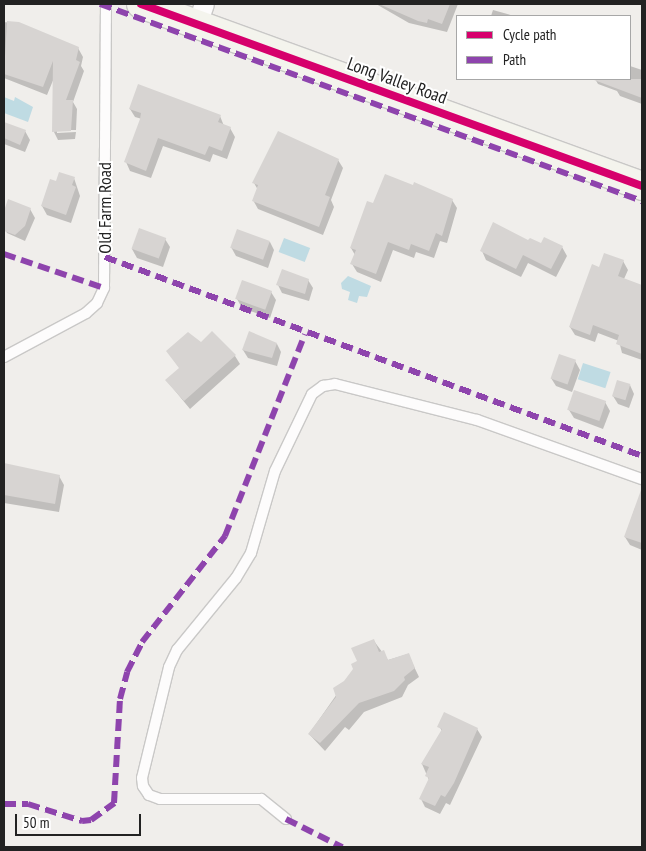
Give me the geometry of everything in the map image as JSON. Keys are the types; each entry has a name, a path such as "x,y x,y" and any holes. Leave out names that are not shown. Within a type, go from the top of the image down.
{"street":[{"name":"Long Valley Road","path":"141,4 200,14 642,186"}],"lane":[{"name":"Old Farm Road","path":"4,357 86,313 97,303 104,288 106,4"},
{"path":"286,819 261,799 155,797 143,786 142,778 169,667 177,650 236,578 251,553 275,470 312,394 322,386 335,384 477,420 642,479"}],"water":[{"path":"4,97 14,101 15,97 33,107 28,122 4,113"},
{"path":"284,238 310,248 305,262 279,252"},
{"path":"348,276 371,286 367,297 359,296 357,303 348,300 350,292 342,289 341,283"},
{"path":"583,363 611,372 605,388 578,379"}],"building":[{"path":"379,4 450,4 442,24 428,19 427,23 418,21"},
{"path":"7,21 19,22 79,47 76,60 80,62 66,100 73,100 71,131 52,132 53,61 43,87 4,74"},
{"path":"642,79 642,98 594,80"},
{"path":"138,84 221,115 218,122 231,127 222,151 209,146 205,155 158,138 146,171 124,162 140,119 141,113 129,109"},
{"path":"4,122 26,130 20,145 4,138"},
{"path":"278,131 339,159 325,195 330,197 319,227 252,201 258,185 252,183"},
{"path":"59,172 75,177 72,185 76,187 66,215 41,206 50,179 56,181"},
{"path":"385,174 413,185 414,182 453,199 442,236 436,233 429,251 411,244 409,250 388,242 376,274 350,264 356,250 350,248 367,201 373,203"},
{"path":"8,199 31,208 25,226 15,235 4,231 4,211"},
{"path":"493,222 528,240 530,238 541,243 544,237 563,246 551,269 523,255 516,269 480,251"},
{"path":"139,228 166,238 159,259 131,249"},
{"path":"237,229 270,241 263,260 230,248"},
{"path":"604,253 624,260 618,276 642,285 642,354 616,344 619,335 593,325 590,335 569,327 592,264 599,267"},
{"path":"282,269 309,279 305,294 276,285"},
{"path":"242,280 272,291 265,310 235,299"},
{"path":"212,331 236,355 184,401 165,380 179,368 166,351 188,332 201,342"},
{"path":"249,331 277,343 272,358 242,350"},
{"path":"559,354 576,360 568,384 551,379"},
{"path":"617,380 630,384 625,400 612,396"},
{"path":"574,390 606,401 599,421 567,410"},
{"path":"4,463 60,475 55,504 4,495"},
{"path":"642,490 642,543 624,537"},
{"path":"374,639 379,652 384,650 388,660 409,653 415,668 404,677 405,680 394,691 359,703 320,743 308,734 336,697 333,688 344,681 353,669 351,664 357,661 351,648"},
{"path":"444,712 478,728 454,783 445,797 441,795 435,806 419,799 429,778 425,776 429,767 421,764 442,729 437,727"}],"marked path":[{"path":"100,4 642,201"},
{"path":"4,254 104,288"},
{"path":"105,257 642,456"},
{"path":"4,804 28,804 82,821 91,820 114,803 120,699 127,672 142,642 225,536 305,334"},
{"path":"286,819 342,847"}],"cycle path":[{"path":"141,4 642,186"}]}
